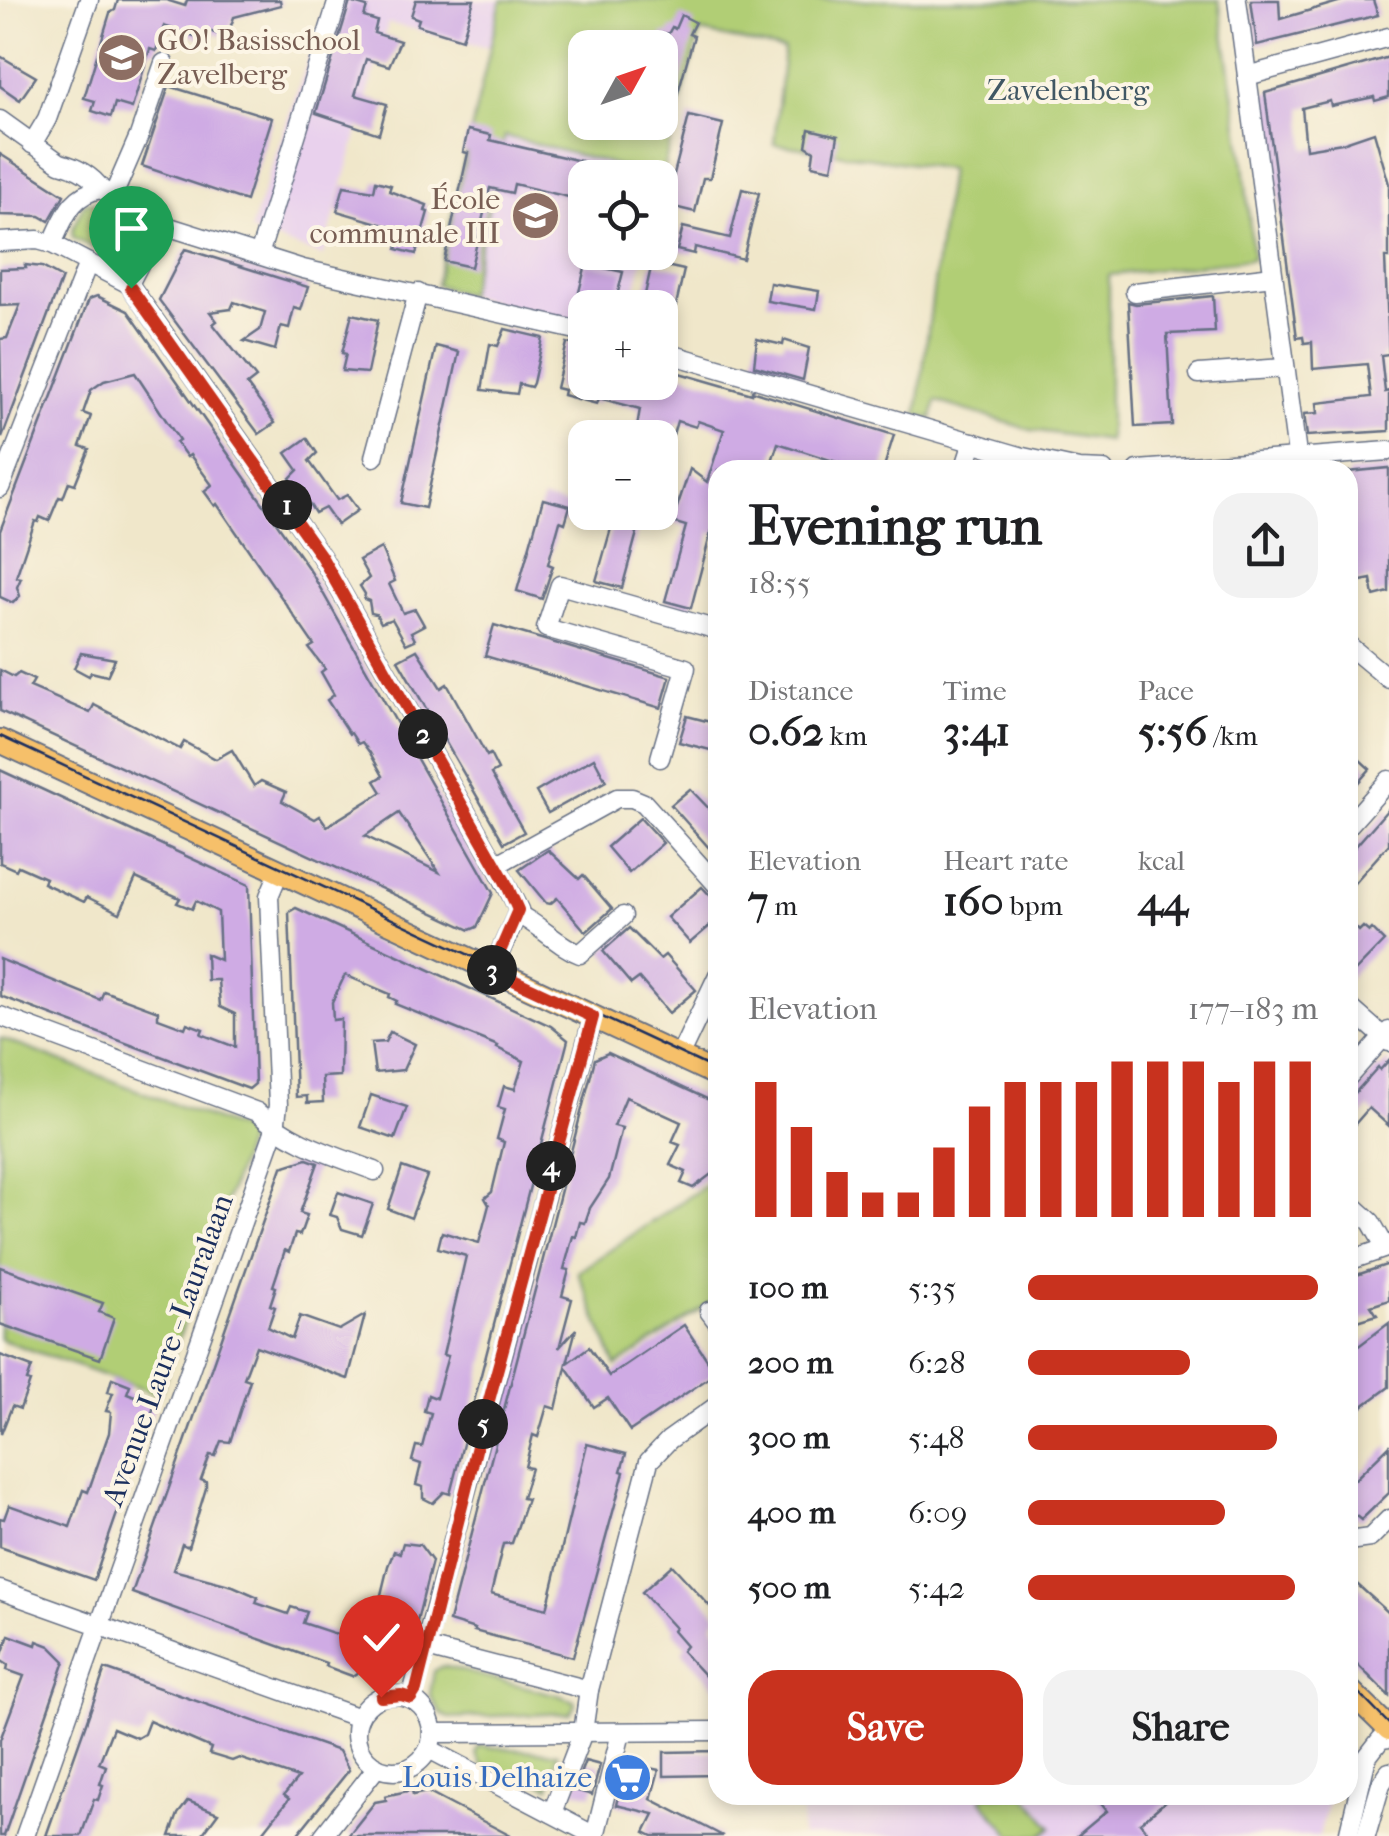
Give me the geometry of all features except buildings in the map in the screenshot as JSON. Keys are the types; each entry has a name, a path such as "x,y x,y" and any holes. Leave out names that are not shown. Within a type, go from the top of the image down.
{"main road":[{"path":"0,740 708,1070"},
{"path":"1358,1702 1387,1738"},
{"path":"1358,1716 1387,1738"}],"street":[{"path":"32,144 47,119 90,0"},
{"path":"258,255 338,0"},
{"path":"1237,0 1297,460"},
{"path":"1247,76 1389,37"},
{"path":"107,193 140,136 164,63"},
{"path":"0,120 160,224 303,269 568,328"},
{"path":"52,244 72,201 85,192 107,193"},
{"path":"129,284 160,224"},
{"path":"0,242 38,240 52,244 129,284 321,556 518,910 492,970"},
{"path":"0,488 88,263"},
{"path":"1135,292 1273,276"},
{"path":"374,458 418,294"},
{"path":"678,356 1036,460"},
{"path":"1199,374 1285,368"},
{"path":"967,460 973,442"},
{"path":"1324,460 1389,450"},
{"path":"665,752 686,668 546,628 560,585 708,627"},
{"path":"1358,653 1389,679"},
{"path":"1358,815 1389,780"},
{"path":"496,865 617,798 632,798 644,803 708,875"},
{"name":"Avenue Laure - Lauralaan","path":"25,1836 275,1129 278,1105 269,896 280,870"},
{"path":"517,914 538,924 564,948 580,954 622,916"},
{"path":"679,1057 708,996"},
{"path":"1358,1014 1387,1037 1358,1067"},
{"path":"0,1016 258,1112 275,1129 375,1171"},
{"path":"411,1698 593,1017"},
{"path":"1358,1211 1388,1248 1358,1258"},
{"path":"552,1813 583,1732 589,1690 650,1462 668,1440 708,1413"},
{"path":"1358,1540 1370,1538 1389,1519"},
{"path":"0,1590 359,1718"},
{"path":"427,1648 589,1690"},
{"path":"381,1697 411,1698 426,1712 430,1741 416,1764 406,1769 377,1767 361,1751 357,1740 359,1718 381,1697"},
{"path":"430,1741 484,1731 708,1731"},
{"path":"478,1773 470,1766 470,1758 478,1735 484,1731"},
{"path":"430,1741 478,1773 595,1836 620,1732"},
{"path":"1358,1794 1367,1757 1387,1738"},
{"path":"323,1836 377,1767"},
{"path":"1366,1836 1381,1784 1389,1772"},
{"path":"1358,1787 1361,1782"},
{"path":"1338,1836 1346,1805"},
{"path":"1348,1836 1355,1805"}],"shaded area":[{"path":"328,0 501,0 489,47 388,23 323,256 250,231"},
{"name":"École communale III","path":"504,135 597,160 568,160 568,270 640,270 635,290 568,290 568,321 468,295"},
{"path":"803,1805 1327,1805 1319,1836 801,1836"}],"green space":[{"name":"Zavelenberg","path":"501,0 1219,0 1244,164 1253,259 1109,275 1109,441 1031,430 936,401 932,419 917,415 949,169 774,144 784,50 700,32 678,114 678,30 568,30 568,140 671,140 666,160 596,160 505,136 468,295 436,285"},
{"path":"91,202 139,228 141,234 122,263 73,238 72,230 84,204"},
{"path":"0,1038 250,1133 159,1395 0,1339"},
{"path":"708,1183 708,1305 616,1366 578,1272"},
{"path":"443,1666 558,1695 575,1705 570,1713 449,1718 441,1714 430,1694 434,1671"},
{"path":"479,1746 558,1753 550,1787 532,1779 529,1783 513,1774 510,1779 482,1765 476,1754"},
{"path":"986,1805 1033,1805 1052,1827 1041,1836 1012,1836"}],"tram line":[{"path":"0,736 708,1066"},
{"path":"1358,1692 1389,1724"}],"place":[{"name":"GO! Basisschool Zavelberg","path":"122,57"},
{"name":"École communale III","path":"535,216"},
{"name":"Louis Delhaize","path":"627,1777"}],"route":[{"path":"131,288 321,556 505,881 518,910 492,970 593,1017 481,1430 416,1690 411,1698 381,1697"}]}
